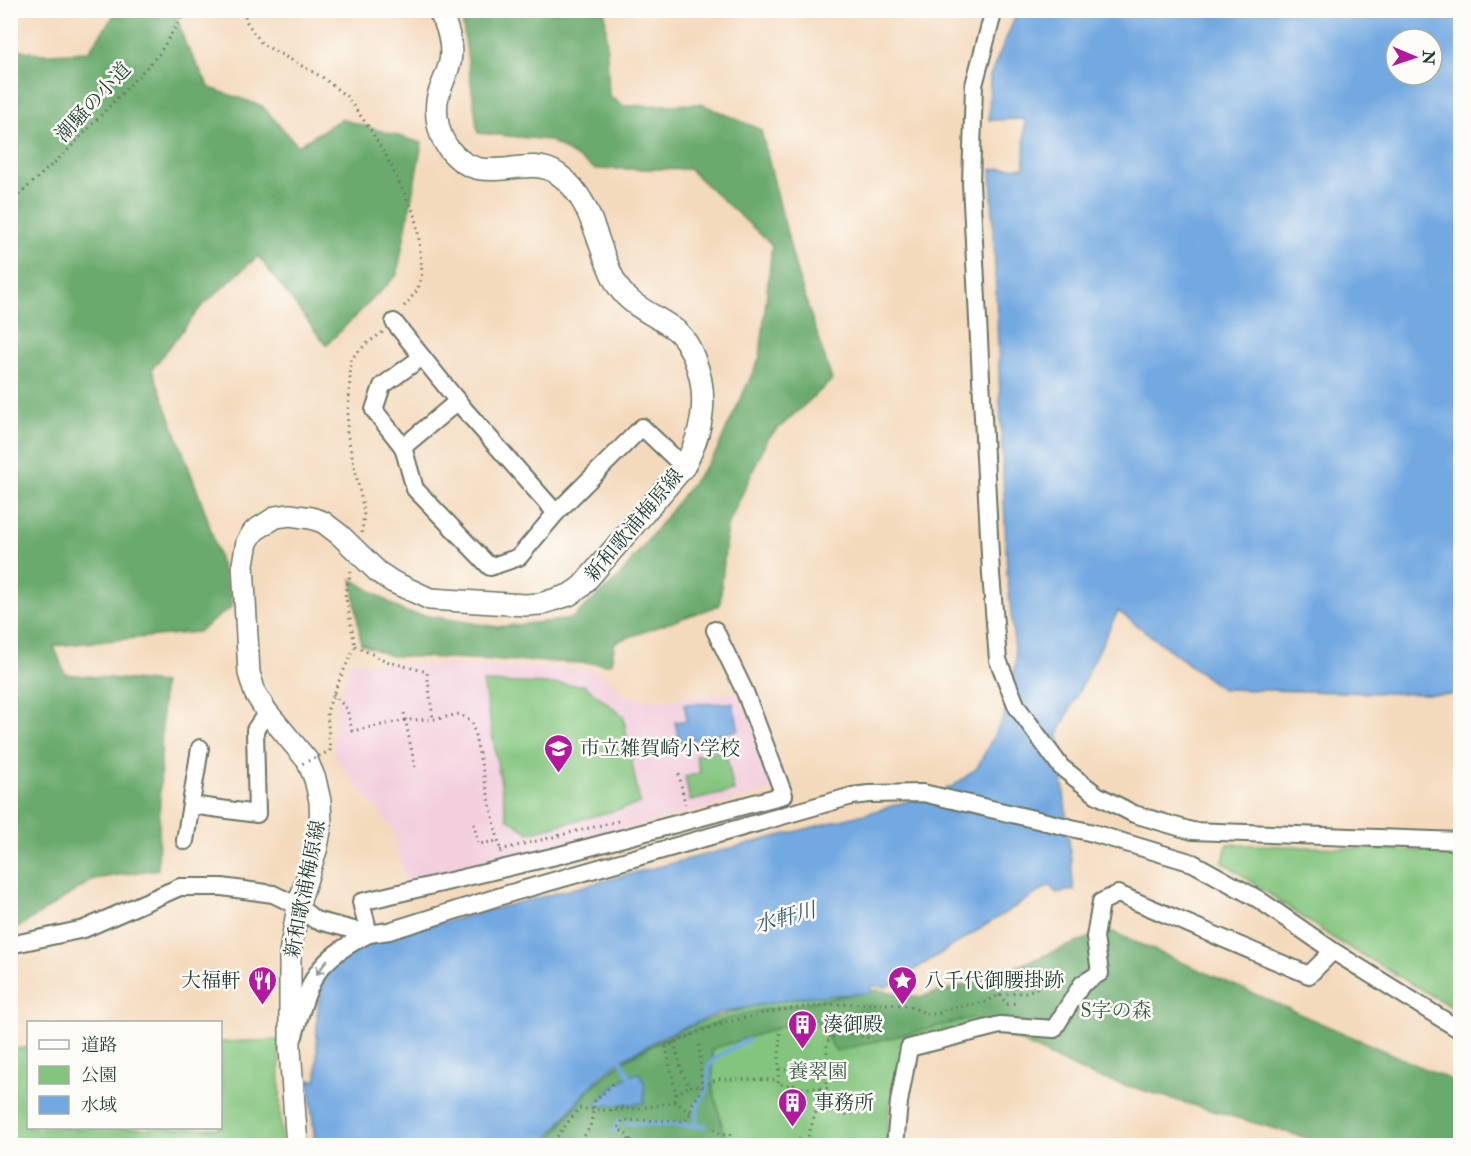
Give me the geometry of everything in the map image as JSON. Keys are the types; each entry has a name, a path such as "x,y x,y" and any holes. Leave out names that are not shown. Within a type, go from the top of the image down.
{"main road":[{"name":"新和歌浦梅原線","path":"297,1146 290,1049 290,953 298,906 318,847 321,825 320,801 307,759 267,712 255,693 249,672 243,564 247,542 254,531 276,517 300,516 323,522 378,572 393,582 430,599 525,605 552,602 581,587 684,467 695,446 704,408 702,384 689,345 679,333 656,316 633,304 620,290 607,267 590,213 568,183 556,173 541,167 484,171 463,164 448,147 438,128 437,102 450,62 450,35 438,10"}],"street":[{"path":"994,10 974,85 971,183 998,660 1017,707 1061,767 1097,795 1134,814 1192,831 1461,841"},
{"path":"394,322 458,401 556,513"},
{"path":"422,357 382,386 374,410 403,447 415,489 490,567 519,557 556,513 642,428 684,467"},
{"path":"403,447 458,401"},
{"path":"369,934 362,902 503,860 784,795 745,692 715,630"},
{"path":"191,805 257,814 255,730 267,712"},
{"path":"184,841 200,748"},
{"path":"290,1049 308,987 325,961 348,944 369,934 389,931 511,893 840,799 868,794 923,793 1093,833 1193,862 1258,898 1334,951 1461,1030"},
{"path":"503,860 511,893"},
{"path":"10,945 84,929 180,887 222,887 273,894 298,906 315,920 369,934"},
{"path":"895,1146 899,1102 909,1048 1000,1025 1054,1029 1082,984 1100,973 1095,937 1101,902 1118,894 1309,975 1334,951"}],"path":[{"name":"潮騒の小道","path":"10,203 66,152 159,54 186,10"},
{"path":"244,10 246,21 262,44 322,77 347,97 370,129 416,217 422,273 418,289 390,328 366,344 351,358 347,432 364,512 362,535 345,593 355,646 327,712 330,751 297,766"},
{"path":"355,646 389,662 427,672 433,719"},
{"path":"333,694 347,709 352,731 406,720 433,719 459,714 472,722 503,860 628,819"},
{"path":"404,712 415,767"},
{"path":"679,774 686,804"},
{"path":"474,824 478,844 498,841"},
{"path":"673,1102 676,1094 666,1047 674,1042 739,1020 804,1008 848,1003 882,1004 916,1009 926,1015 985,1002 999,995 1035,989 1043,981 1050,982 1053,987 1064,981"},
{"path":"999,995 1007,1004 1017,1003"},
{"path":"780,1033 778,1084 794,1085 795,1088 827,1088 827,1042 835,1035 848,1031 873,1039"},
{"path":"674,1042 688,1086"},
{"path":"634,1146 629,1137 618,1128 623,1120 686,1121 702,1086 699,1044"},
{"path":"778,1069 786,1070"},
{"path":"676,1094 688,1086 702,1086 718,1079 778,1080"},
{"path":"578,1146 590,1127 595,1101 616,1081"},
{"path":"799,1144 808,1137 817,1108 820,1088"},
{"path":"550,1146 579,1108 632,1110 673,1102 691,1112"},
{"path":"612,1111 613,1108 624,1107"},
{"path":"817,1108 830,1108 839,1115 847,1116 855,1112"},
{"path":"632,1110 632,1120"},
{"path":"714,1129 721,1134 730,1134 735,1146"},
{"path":"628,1146 629,1137"},
{"path":"799,1137 799,1144"},
{"path":"774,1146 781,1143 811,1146"}],"shaded area":[{"name":"市立雑賀崎小学校","path":"352,662 594,669 626,696 656,700 740,692 774,790 406,887 394,830 335,758 333,728 338,699"}],"green space":[{"path":"117,11 175,11 185,43 210,88 262,106 298,146 341,119 422,143 397,275 326,345 258,256 201,307 152,369 206,514 233,606 198,632 54,646 65,674 163,683 158,869 94,879 19,927 11,928 11,44 28,52 58,54 88,52"},
{"path":"461,11 605,11 609,96 624,106 702,104 761,130 797,273 832,380 768,438 727,527 720,605 615,642 611,664 391,656 361,644 352,579 404,612 497,627 571,619 619,577 715,454 760,357 772,245 689,169 595,169 549,140 478,133"},
{"path":"483,682 584,685 623,716 640,804 529,833 507,818"},
{"path":"725,748 734,791 690,801 685,777 700,773 696,755"},
{"path":"1227,844 1460,852 1460,1012 1333,938 1223,862"},
{"name":"S字の森","path":"1108,930 1460,1084 1460,1145 1330,1145 1090,1075 972,1018 836,1051 813,1017 712,1049 713,1089 727,1145 545,1146 588,1091 625,1060 660,1041 746,1013 878,990 920,997 983,980"},
{"name":"養翠園","path":"871,993 1059,1011 912,1036 905,1040 889,1110 886,1145 545,1146 588,1091 604,1076 647,1047 672,1035 725,1014 778,1001 820,995"},
{"path":"279,1040 281,1145 11,1145 11,1049 27,1048 27,1129 222,1129 222,1042"}],"water":[{"name":"水軒川","path":"1018,11 1460,11 1460,695 1222,689 1118,611 1058,734 1074,890 1056,893 1050,885 887,987 872,986 871,993 802,997 720,1013 664,1036 621,1060 602,1075 542,1145 315,1145 309,1080 317,1080 317,1021 321,991 331,966 361,943 876,811 952,787 977,768 1004,716 1016,661 1007,573 991,169 1024,167 1025,119 989,120 990,76"},
{"path":"733,703 739,730 680,743 675,722 687,720 684,704"},
{"path":"640,1073 644,1082 644,1103 597,1106 597,1102 617,1084"}],"waterway":[{"path":"695,1126 698,1104 706,1093 709,1066 716,1057 748,1040"},
{"path":"621,1060 629,1076"},
{"path":"614,1131 619,1121"},
{"path":"626,1123 705,1126"}],"place":[{"name":"市立雑賀崎小学校","path":"559,774"},
{"name":"大福軒","path":"262,1006"},
{"name":"八千代御腰掛跡","path":"903,1006"},
{"name":"湊御殿","path":"802,1050"},
{"name":"事務所","path":"793,1128"}]}
